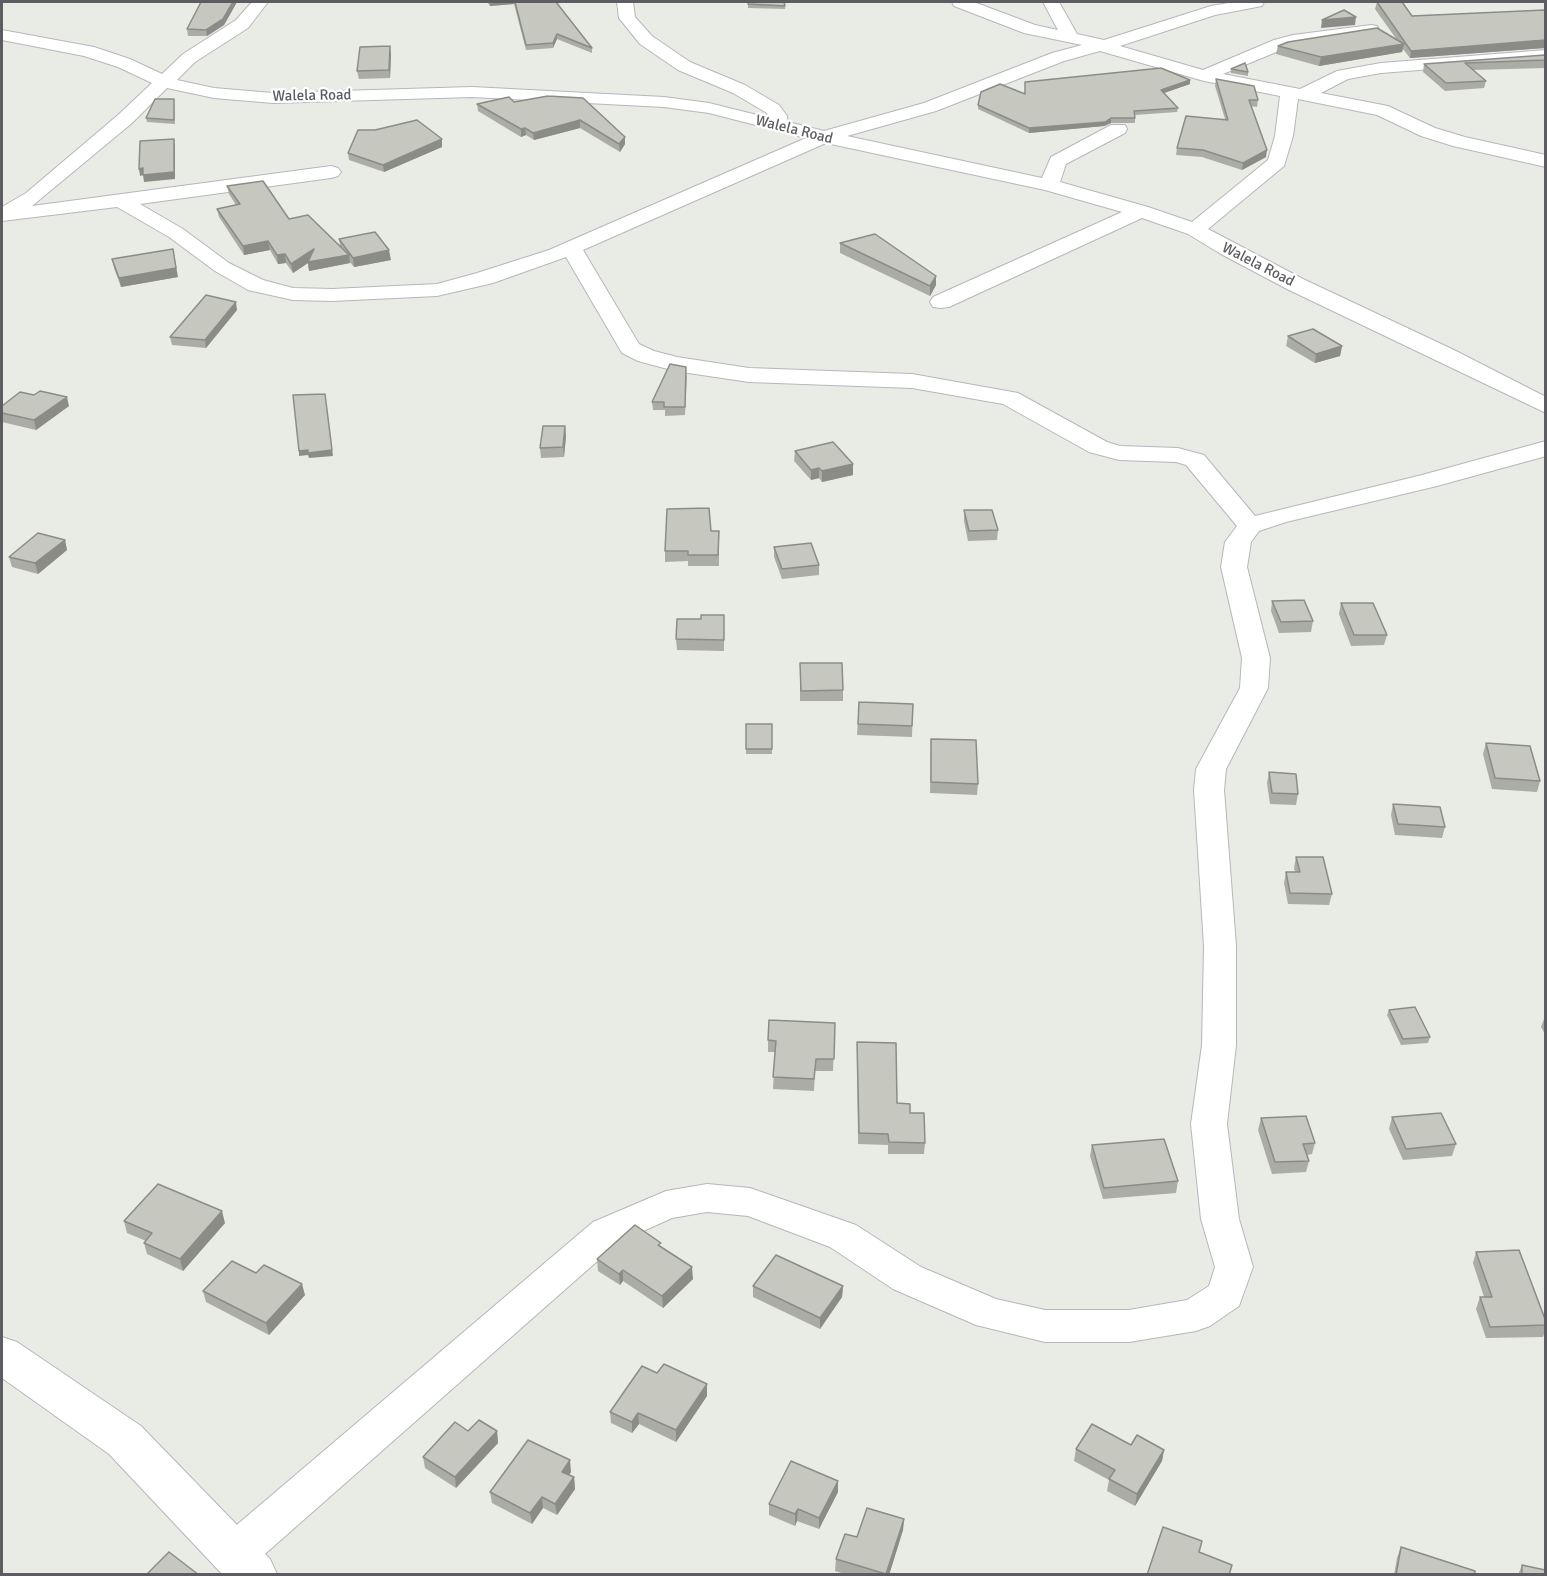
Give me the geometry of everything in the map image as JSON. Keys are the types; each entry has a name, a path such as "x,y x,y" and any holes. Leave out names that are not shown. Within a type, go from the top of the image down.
{"street":[{"path":"2,215 33,197 125,119 189,58 242,24 260,2"},
{"path":"625,2 627,18 646,40 684,66 739,89 773,109 778,116 779,126"},
{"path":"960,2 1030,29 1103,46 1204,76 1382,110 1428,132 1460,142 1545,161"},
{"path":"1051,2 1071,38"},
{"path":"120,200 176,233 222,267 256,285 293,294 378,294 437,290 485,278 571,248 824,137 930,107 1058,57 1103,46 1211,11 1256,2"},
{"path":"1204,76 1280,44 1299,39 1371,30"},
{"name":"Walela Road","path":"2,35 88,51 124,63 163,82 214,93 273,98 472,93 664,102 709,108 824,137 1049,185 1142,211 1195,230 1295,285 1446,355 1545,406"},
{"path":"1297,93 1342,75 1381,68 1545,55"},
{"path":"1195,230 1277,162 1297,93"},
{"path":"1049,185 1058,161 1118,129"},
{"path":"2,215 331,172"},
{"path":"941,302 1142,211"},
{"path":"571,248 630,348 646,356 675,364 749,375 912,381 1010,398 1098,447 1119,453 1178,455 1195,460 1250,526"},
{"path":"2,1355 125,1440 244,1564 606,1232 666,1205 707,1197 750,1202 843,1236 907,1278 990,1314 1045,1326 1129,1326 1196,1315 1225,1295 1234,1267 1220,1219 1209,1124 1219,1045 1220,946 1209,790 1211,769 1254,688 1256,658 1234,567 1238,542 1250,526 1278,516 1428,481 1545,448"}],"building":[{"path":"201,2 233,2 223,19 206,30 187,29"},
{"path":"515,2 556,2 592,48 557,34 553,43 526,45"},
{"path":"748,2 784,2 785,6 748,4"},
{"path":"1377,2 1402,2 1412,16 1545,10 1545,40 1411,51"},
{"path":"1344,10 1356,17 1322,20"},
{"path":"1377,28 1404,44 1321,57 1278,46 1288,42"},
{"path":"390,46 389,70 357,71 360,47"},
{"path":"1545,55 1545,60 1465,63 1486,81 1446,83 1424,64"},
{"path":"1245,63 1248,72 1231,69"},
{"path":"1161,68 1190,80 1161,90 1178,108 1134,111 1135,118 1111,118 1105,122 1029,128 978,105 981,92 1000,84 1025,94 1025,82"},
{"path":"1216,79 1254,86 1258,100 1249,100 1267,150 1243,163 1203,150 1177,148 1186,116 1228,120"},
{"path":"548,96 583,98 625,137 619,144 580,120 533,133 525,128 521,129 477,104 509,97 514,102"},
{"path":"155,99 174,99 174,120 146,118"},
{"path":"417,120 442,139 383,165 348,153 358,130 375,130"},
{"path":"174,139 174,172 143,175 143,168 139,169 140,141"},
{"path":"263,181 289,219 308,215 349,255 308,262 314,249 291,264 285,254 277,255 268,241 243,246 217,209 240,204 227,186"},
{"path":"375,232 389,250 353,258 339,239"},
{"path":"875,234 936,276 930,286 840,243"},
{"path":"173,249 176,268 119,278 112,259"},
{"path":"206,295 236,302 205,340 170,337"},
{"path":"1313,329 1342,346 1316,354 1288,336"},
{"path":"670,364 686,367 685,407 664,407 664,402 652,402"},
{"path":"40,391 67,397 34,420 2,413 2,406 20,392 34,395"},
{"path":"325,394 332,450 308,453 308,450 299,451 293,395"},
{"path":"543,426 565,426 563,447 540,448"},
{"path":"833,442 853,464 822,471 819,468 811,470 795,451"},
{"path":"709,508 711,531 719,531 718,555 688,555 688,551 665,551 667,509"},
{"path":"964,510 992,510 998,530 969,531"},
{"path":"38,533 65,540 35,563 9,557"},
{"path":"811,543 819,565 782,569 774,547"},
{"path":"1304,600 1313,621 1281,622 1272,601"},
{"path":"1341,603 1373,603 1387,635 1354,635"},
{"path":"701,615 724,615 724,640 676,639 677,619 701,619"},
{"path":"800,663 842,663 843,690 801,691"},
{"path":"859,702 913,704 912,726 858,724"},
{"path":"746,724 772,724 772,749 746,749"},
{"path":"931,739 976,740 978,784 931,782"},
{"path":"1486,743 1530,746 1540,781 1495,778"},
{"path":"1269,772 1296,774 1298,794 1272,793"},
{"path":"1393,804 1440,807 1445,827 1398,824"},
{"path":"1296,857 1323,857 1332,894 1290,893 1286,872 1300,872"},
{"path":"1415,1007 1430,1037 1403,1039 1389,1010"},
{"path":"769,1020 835,1023 834,1059 816,1059 814,1079 773,1077 776,1041 768,1040"},
{"path":"857,1042 896,1043 897,1103 910,1104 910,1113 924,1113 925,1143 889,1142 888,1134 859,1133"},
{"path":"1441,1113 1456,1144 1406,1149 1392,1117"},
{"path":"1306,1116 1315,1143 1303,1144 1309,1161 1275,1162 1261,1118"},
{"path":"1164,1139 1178,1181 1104,1188 1092,1145"},
{"path":"158,1184 222,1211 180,1259 144,1243 152,1233 124,1221"},
{"path":"635,1225 661,1243 658,1245 692,1267 662,1296 623,1270 619,1274 597,1259"},
{"path":"1519,1250 1545,1319 1545,1325 1490,1327 1480,1297 1492,1297 1476,1252"},
{"path":"776,1255 843,1286 820,1318 753,1286"},
{"path":"232,1261 256,1273 264,1265 302,1284 266,1323 203,1291"},
{"path":"664,1364 707,1384 676,1430 638,1413 632,1422 610,1412 642,1366 657,1373"},
{"path":"479,1420 497,1431 455,1477 423,1457 455,1422 468,1431"},
{"path":"1092,1424 1131,1445 1137,1435 1164,1450 1137,1494 1109,1479 1115,1470 1076,1449"},
{"path":"528,1440 570,1460 562,1472 574,1477 555,1504 542,1497 530,1513 490,1492"},
{"path":"791,1461 838,1481 819,1518 798,1509 795,1514 769,1504"},
{"path":"867,1508 904,1519 886,1574 836,1559 845,1534 857,1537"},
{"path":"1163,1527 1202,1541 1199,1552 1232,1565 1229,1575 1147,1575"},
{"path":"1401,1547 1475,1571 1475,1575 1396,1575"},
{"path":"169,1552 199,1575 146,1575"},
{"path":"1522,1565 1545,1570 1545,1575 1522,1575"}]}
